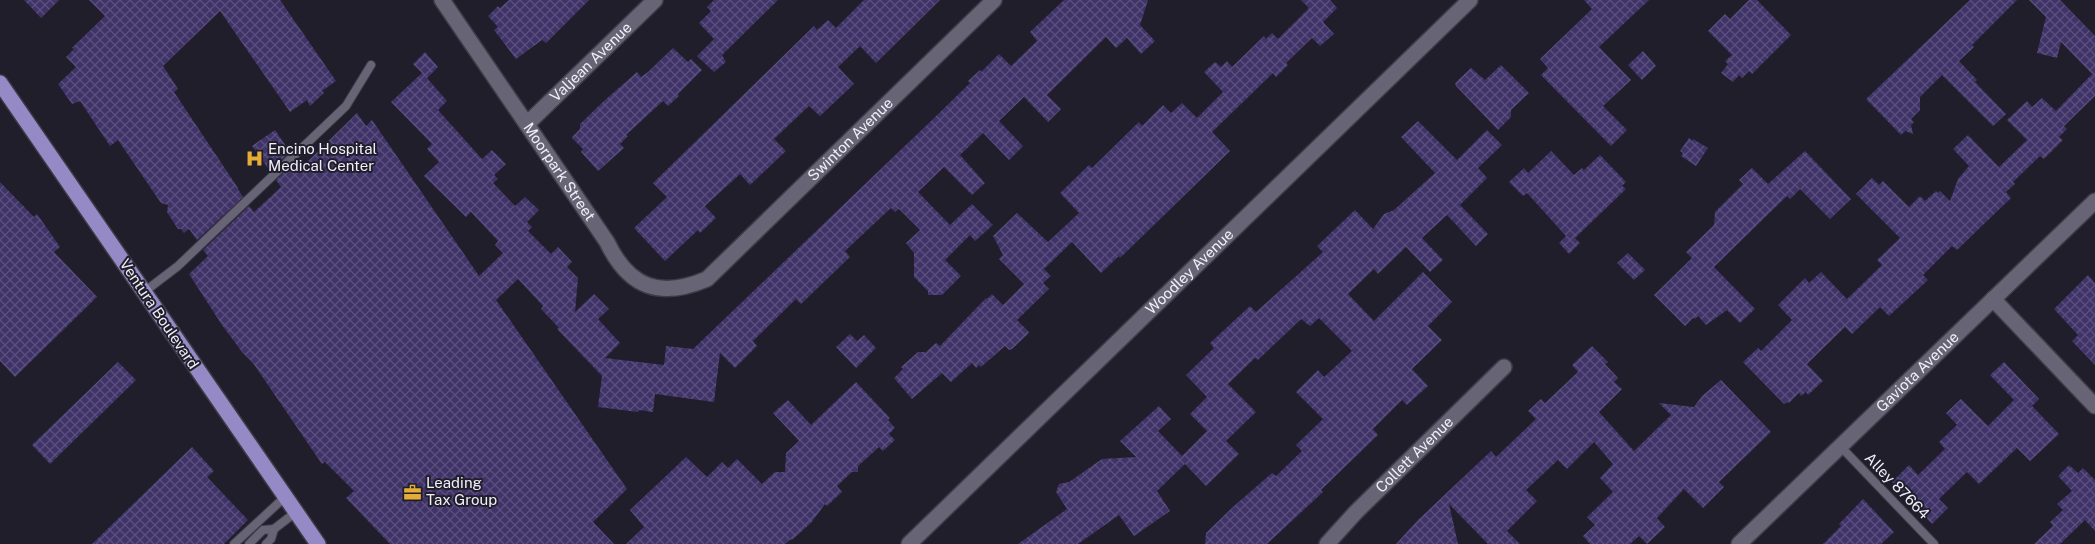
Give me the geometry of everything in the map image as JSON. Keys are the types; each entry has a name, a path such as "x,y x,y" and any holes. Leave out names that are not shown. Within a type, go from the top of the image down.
{"main road":[{"name":"Ventura Boulevard","path":"0,83 318,544"}],"street":[{"name":"Moorpark Street","path":"442,0 607,242 616,260 633,279 661,289 693,285 707,279"},
{"name":"Valjean Avenue","path":"527,124 655,0"},
{"name":"Swinton Avenue","path":"707,279 994,0"},
{"name":"Woodley Avenue","path":"909,544 1470,0"},
{"name":"Gaviota Avenue","path":"1739,544 2095,201"},
{"path":"1993,299 2095,406"},
{"name":"Collett Avenue","path":"1327,544 1356,512 1504,367"}],"lane":[{"path":"144,292 178,266 346,106 371,65"},
{"name":"Alley 87664","path":"1840,446 1934,544"},
{"path":"234,544 285,496"},
{"path":"249,544 263,530 274,529 296,512"},
{"path":"266,544 271,540 274,529"}],"building":[{"path":"24,0 59,0 41,18"},
{"path":"89,0 280,0 336,81 322,91 324,93 310,106 307,100 290,112 220,11 163,66 178,89 174,92 243,197 197,240 189,229 184,233 181,229 178,229 167,212 168,205 161,203 118,140 110,146 80,101 72,104 58,84 76,67 66,57 74,49 72,48 105,16"},
{"path":"509,0 589,0 546,43 542,40 516,59 494,30 498,27 488,16 498,6 500,8"},
{"path":"714,0 778,0 722,55 726,62 714,72 697,56 714,39 699,23 711,11 707,7"},
{"path":"864,0 940,0 876,63 860,46 838,67 854,84 820,116 809,106 774,139 786,151 750,185 740,174 705,206 716,218 700,233 698,230 665,261 634,228 667,197 653,183 814,26 817,30 828,20 836,28"},
{"path":"1064,0 1148,0 1140,25 1155,41 1141,54 1127,38 1116,48 1106,37 1047,95 1061,109 1048,122 1024,97 999,121 1023,146 1009,160 983,133 960,155 985,183 972,195 944,167 918,192 950,225 972,204 993,225 975,241 970,235 945,260 961,276 942,295 928,295 928,291 914,277 914,253 906,243 920,230 899,209 895,212 891,208 845,251 850,257 801,304 796,299 753,341 757,346 735,368 720,353 714,402 655,394 653,412 598,407 602,376 557,329 559,328 541,309 543,306 518,279 496,300 627,489 593,522 614,544 390,544 346,498 354,491 325,462 322,464 253,363 242,352 222,325 189,274 208,256 203,250 249,206 254,212 281,187 276,180 296,161 301,168 357,113 366,126 372,120 479,276 503,253 495,245 498,241 471,212 466,217 424,176 439,162 427,149 432,144 391,102 422,73 413,64 425,52 438,67 427,78 447,101 438,110 482,159 492,150 506,164 494,175 498,179 493,183 515,206 525,197 539,210 527,222 532,227 528,231 551,254 558,247 572,262 567,267 578,278 575,312 594,294 609,309 598,319 620,343 605,358 664,365 666,346 693,349 932,120 970,83 968,81 980,70 981,72 999,54 1011,66 1037,41 1030,32"},
{"path":"1301,0 1330,0 1337,8 1323,22 1334,34 1320,46 1312,38 1286,63 1288,65 1276,77 1273,73 1212,132 1230,151 1120,258 1119,256 1101,273 1072,242 1044,269 1051,276 1043,283 1049,289 1017,320 1029,332 1028,334 1012,349 1009,350 1005,346 981,367 979,365 976,368 972,363 951,382 942,373 912,399 894,378 903,369 901,367 918,352 926,352 936,343 940,346 986,298 992,294 1003,305 1024,284 999,259 1003,255 993,236 1017,213 1048,242 1079,213 1060,193 1089,165 1092,168 1139,122 1142,126 1163,105 1171,113 1182,103 1197,118 1223,92 1204,72 1215,62 1221,67 1227,61 1232,67 1264,36 1266,39 1272,33 1278,39 1309,8"},
{"path":"1584,0 1649,0 1599,47 1631,80 1603,106 1627,130 1611,146 1541,75 1548,68 1540,59 1592,9"},
{"path":"1749,0 1757,0 1791,35 1752,74 1749,71 1742,78 1739,75 1733,82 1721,73 1728,64 1725,61 1732,55 1708,31 1725,14 1730,19"},
{"path":"1970,0 2017,0 1972,45 1974,47 1959,61 1977,80 1975,82 2006,114 1993,126 1942,75 1920,97 1920,110 1911,119 1914,122 1911,125 1913,134 1905,131 1901,135 1866,99"},
{"path":"2029,0 2060,0 2095,36 2095,96 2064,126 2067,129 2059,137 2063,140 2044,159 2040,156 2013,182 2015,184 2006,192 2011,198 1957,250 1952,246 1923,275 1928,280 1889,316 1880,307 1852,334 1845,327 1807,364 1823,381 1808,395 1806,392 1801,396 1799,393 1789,403 1784,404 1743,362 1758,348 1761,351 1792,320 1778,305 1805,278 1809,283 1821,272 1847,299 1882,265 1877,260 1900,238 1856,194 1872,178 1879,185 1883,181 1909,207 1920,196 1925,201 1936,191 1938,193 1940,191 1950,201 1958,179 1969,166 1953,149 1968,135 1999,167 2027,140 2007,120 2027,101 2032,107 2042,98 2056,111 2092,74 2061,42 2057,58 2037,53 2046,17"},
{"path":"673,48 688,62 691,59 702,70 668,106 663,101 626,135 628,136 620,144 624,148 598,171 581,152 583,149 572,138 580,129 580,124 637,72 641,77"},
{"path":"1643,51 1656,66 1642,80 1628,65"},
{"path":"1501,65 1529,93 1511,110 1511,117 1498,130 1455,83 1471,68 1485,80"},
{"path":"1418,121 1457,160 1487,130 1502,145 1478,168 1487,178 1460,205 1488,234 1476,246 1447,215 1422,238 1443,260 1430,272 1406,247 1378,274 1374,269 1348,294 1374,321 1423,272 1452,302 1428,326 1442,340 1412,369 1428,386 1407,405 1402,400 1373,429 1378,435 1321,490 1323,492 1267,544 1205,544 1206,533 1272,473 1276,476 1302,451 1296,445 1323,419 1296,392 1318,370 1324,377 1352,351 1319,318 1310,326 1301,319 1258,360 1255,358 1228,384 1256,412 1226,441 1239,454 1206,486 1185,464 1157,491 1170,511 1134,536 1119,515 1078,544 1018,544 1067,509 1056,492 1059,484 1069,482 1102,459 1136,457 1120,441 1159,406 1171,419 1158,431 1182,456 1207,431 1190,414 1207,397 1186,375 1214,348 1210,343 1250,306 1256,312 1323,252 1317,246 1355,210 1373,229 1384,214 1394,210 1435,173 1401,137"},
{"path":"275,130 290,152 270,171 252,146"},
{"path":"1689,138 1708,148 1696,166 1681,156 1683,153 1680,151"},
{"path":"1551,151 1574,175 1582,168 1584,170 1600,155 1626,182 1622,186 1626,189 1575,238 1580,243 1569,254 1559,243 1566,236 1527,193 1523,196 1509,182 1524,168 1528,173"},
{"path":"1805,151 1851,199 1830,219 1800,189 1790,199 1787,196 1714,267 1755,309 1740,323 1727,310 1706,325 1698,316 1685,326 1654,295 1692,258 1686,252 1714,225 1715,212 1743,184 1739,180 1752,168 1768,184"},
{"path":"0,182 34,217 37,214 60,247 54,252 97,297 15,377 0,361"},
{"path":"1628,253 1645,270 1634,280 1617,263"},
{"path":"2088,275 2095,283 2095,365 2072,341 2078,335 2054,309"},
{"path":"850,334 857,341 864,335 876,348 856,368 836,347"},
{"path":"1592,346 1608,362 1605,364 1618,378 1614,382 1622,389 1599,412 1634,451 1671,415 1659,403 1694,407 1702,396 1721,380 1771,432 1719,482 1724,487 1703,508 1684,489 1657,518 1665,527 1647,544 1639,536 1630,544 1590,544 1583,536 1595,525 1587,517 1613,492 1600,478 1613,464 1594,442 1567,469 1558,460 1526,490 1537,501 1507,531 1520,544 1488,544 1449,504 1458,544 1396,544 1417,521 1491,451 1496,457 1536,419 1528,411 1541,399 1545,403 1578,372 1572,365"},
{"path":"118,362 136,380 50,464 32,445"},
{"path":"2004,362 2039,399 2032,406 2059,434 2030,461 2017,448 1979,484 1967,472 1939,499 1948,508 1932,524 1892,482 1909,465 1918,475 1945,449 1939,442 1957,425 1946,413 1961,399 1988,426 2014,400 1990,375"},
{"path":"856,382 890,418 888,420 895,428 889,434 895,440 883,451 879,447 858,466 858,472 852,472 837,486 842,492 827,506 825,504 811,523 792,540 785,544 626,544 644,527 630,510 686,457 707,477 722,462 728,468 737,459 762,484 775,472 785,472 786,453 799,441 773,413 788,400 811,425"},
{"path":"192,447 214,471 207,477 248,520 224,544 92,544"},
{"path":"2069,465 2078,473 2083,468 2095,480 2095,531 2085,520 2060,544 2034,544 2053,526 2050,522 2063,510 2057,504 2072,491 2058,476"},
{"path":"1863,499 1894,532 1881,544 1823,544 1841,526 1839,524"}],"place":[{"name":"Encino Hospital Medical Center","path":"254,158"},
{"name":"Leading Tax Group","path":"412,492"}]}
